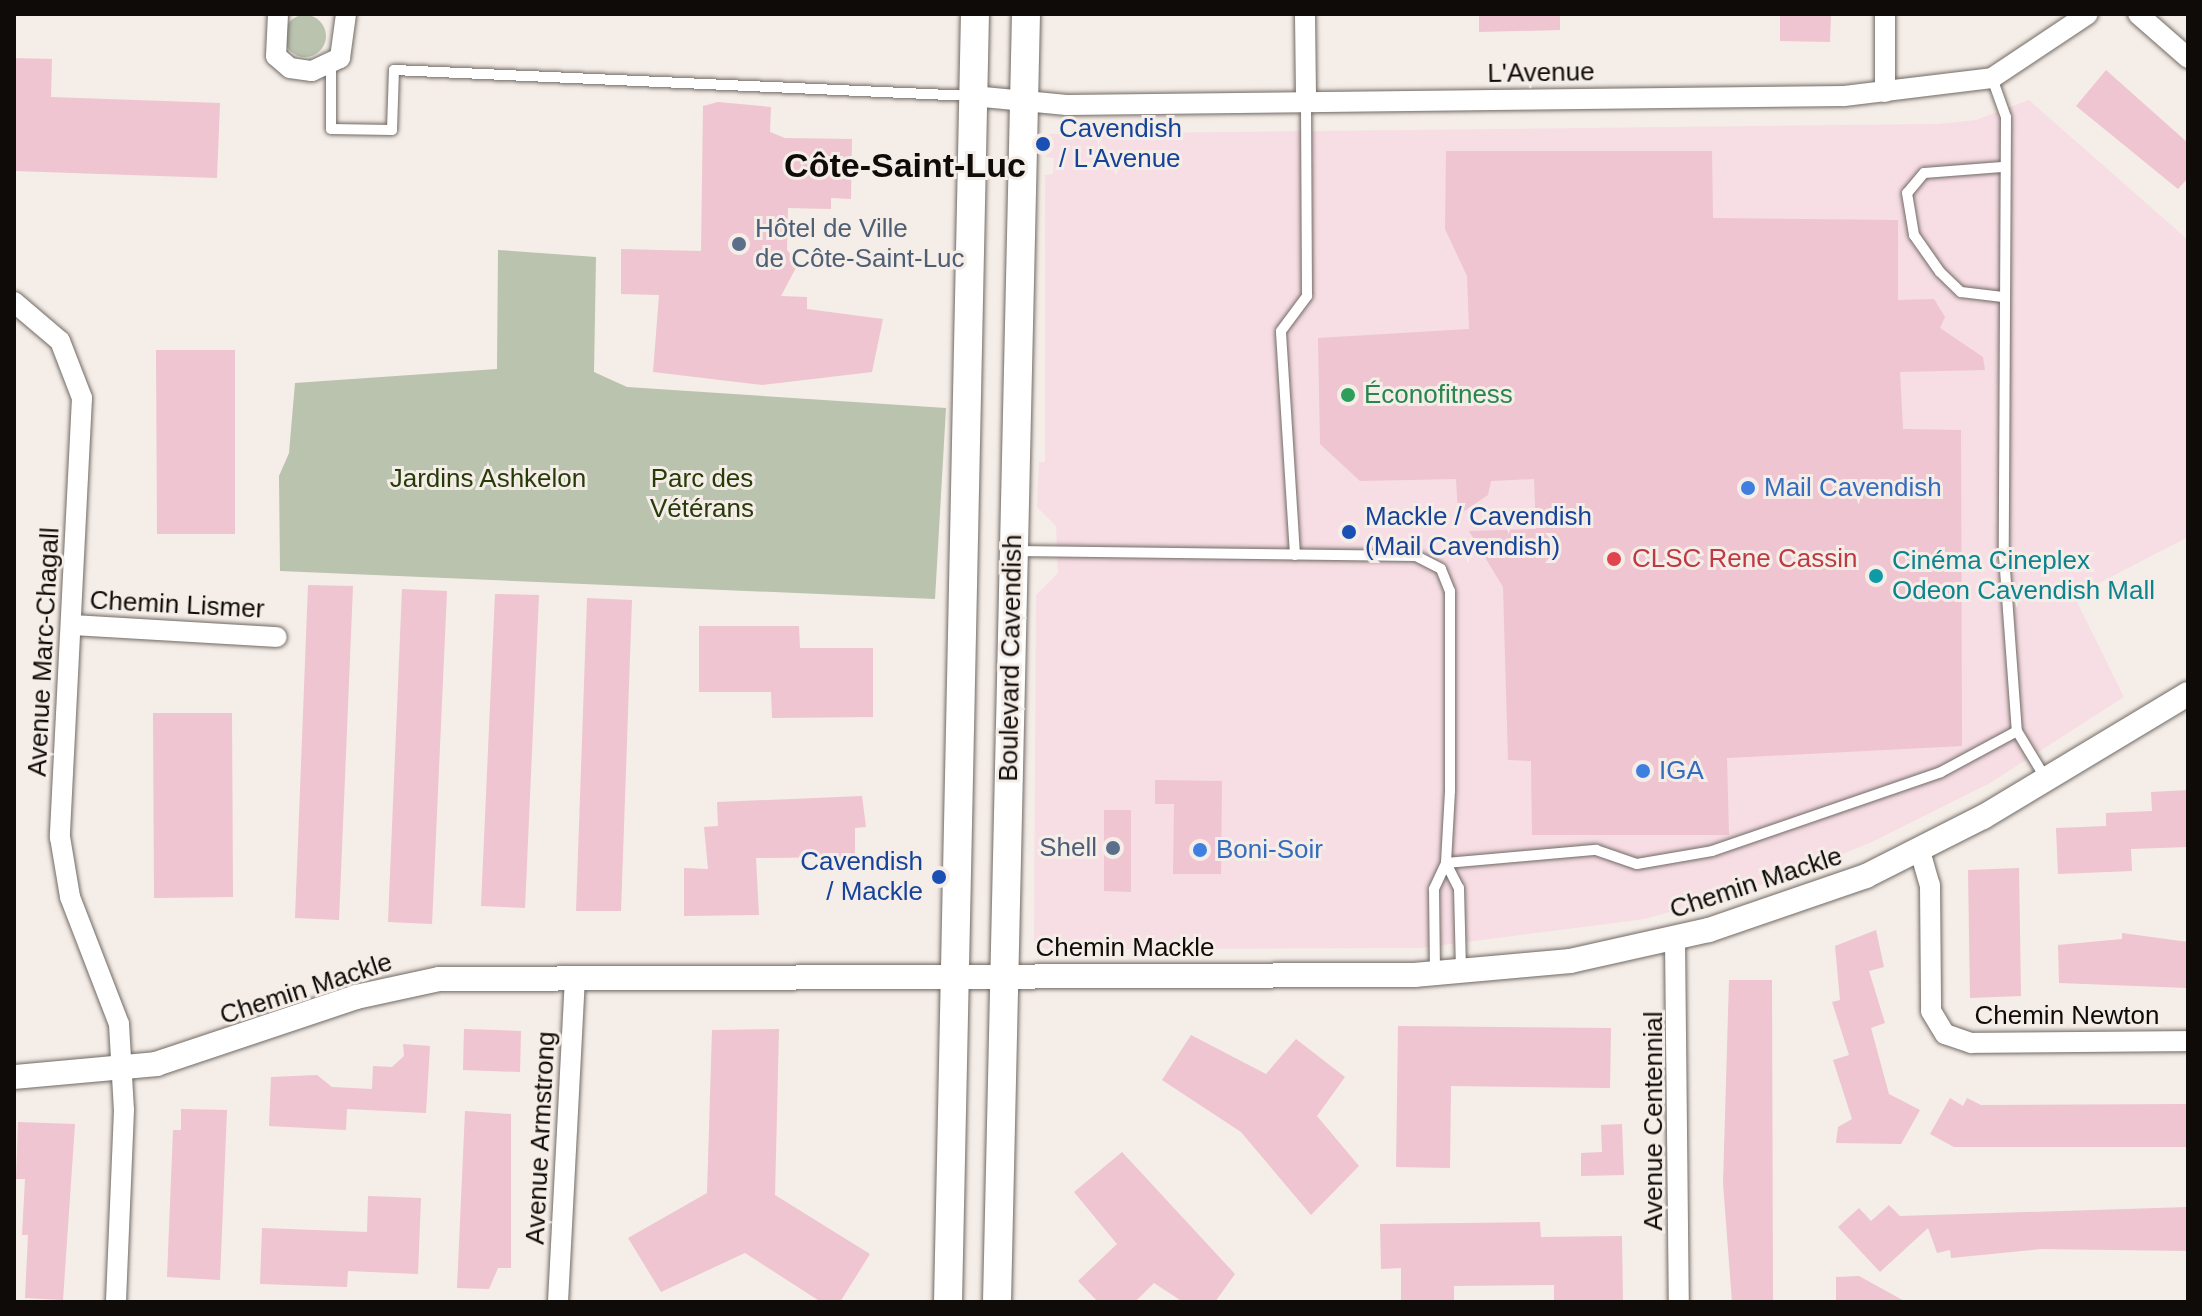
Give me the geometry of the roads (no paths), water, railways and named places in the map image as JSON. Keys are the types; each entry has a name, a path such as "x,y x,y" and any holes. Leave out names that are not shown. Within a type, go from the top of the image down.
{"main road":[{"name":"Boulevard Cavendish","path":"948,1302 975,14"},
{"name":"Boulevard Cavendish","path":"997,1302 1026,14"}],"street":[{"path":"278,14 273,39 282,64 331,67 343,52 346,14"},
{"path":"1305,14 1306,102"},
{"path":"1885,14 1885,92"},
{"name":"L'Avenue","path":"973,96 1023,101 1306,102 1885,92 1992,78 2088,14"},
{"path":"2138,14 2188,58"},
{"name":"Avenue Marc-Chagall","path":"14,302 48,327 79,377 74,625 62,868 119,1024 123,1070 116,1302"},
{"name":"Chemin Lismer","path":"74,625 277,637"},
{"name":"Chemin Mackle","path":"14,1077 123,1070 229,1043 390,988 575,977 1435,974 1461,973 1675,940 1786,907 1920,851 2188,694"},
{"name":"Chemin Newton","path":"1920,851 1930,885 1931,1011 1945,1034 1971,1043 2188,1041"},
{"name":"Avenue Centennial","path":"1675,940 1679,1302"},
{"name":"Avenue Armstrong","path":"558,1302 575,977"}],"lane":[{"path":"331,67 331,129 392,130 394,70 973,96"},
{"path":"1992,78 2006,117 2002,167 2004,556 2017,731 2046,779"},
{"path":"1295,555 1281,331 1307,296 1306,102"},
{"path":"2002,167 1924,173 1907,193 1914,235 1940,272 1961,292 2003,297"},
{"path":"1014,551 1416,556 1441,569 1450,591 1446,863 1434,889 1435,974"},
{"path":"1446,863 1596,850 1637,864 1712,851 1941,772 2017,731"},
{"path":"1446,863 1459,888 1461,973"}],"place":[{"name":"Cavendish / L'Avenue","path":"1043,144"},
{"name":"Hôtel de Ville de Côte-Saint-Luc","path":"739,244"},
{"name":"Éconofitness","path":"1348,395"},
{"name":"Mail Cavendish","path":"1748,488"},
{"name":"Mackle / Cavendish (Mail Cavendish)","path":"1349,532"},
{"name":"CLSC Rene Cassin","path":"1614,559"},
{"name":"Cinéma Cineplex Odeon Cavendish Mall","path":"1876,576"},
{"name":"IGA","path":"1643,771"},
{"name":"Shell","path":"1113,848"},
{"name":"Boni-Soir","path":"1200,850"},
{"name":"Cavendish / Mackle","path":"939,877"}],"district":[{"name":"Côte-Saint-Luc","path":"905,166"}],"park label":[{"name":"Jardins Ashkelon","path":"488,479"},
{"name":"Parc des Vétérans","path":"702,494"}]}
